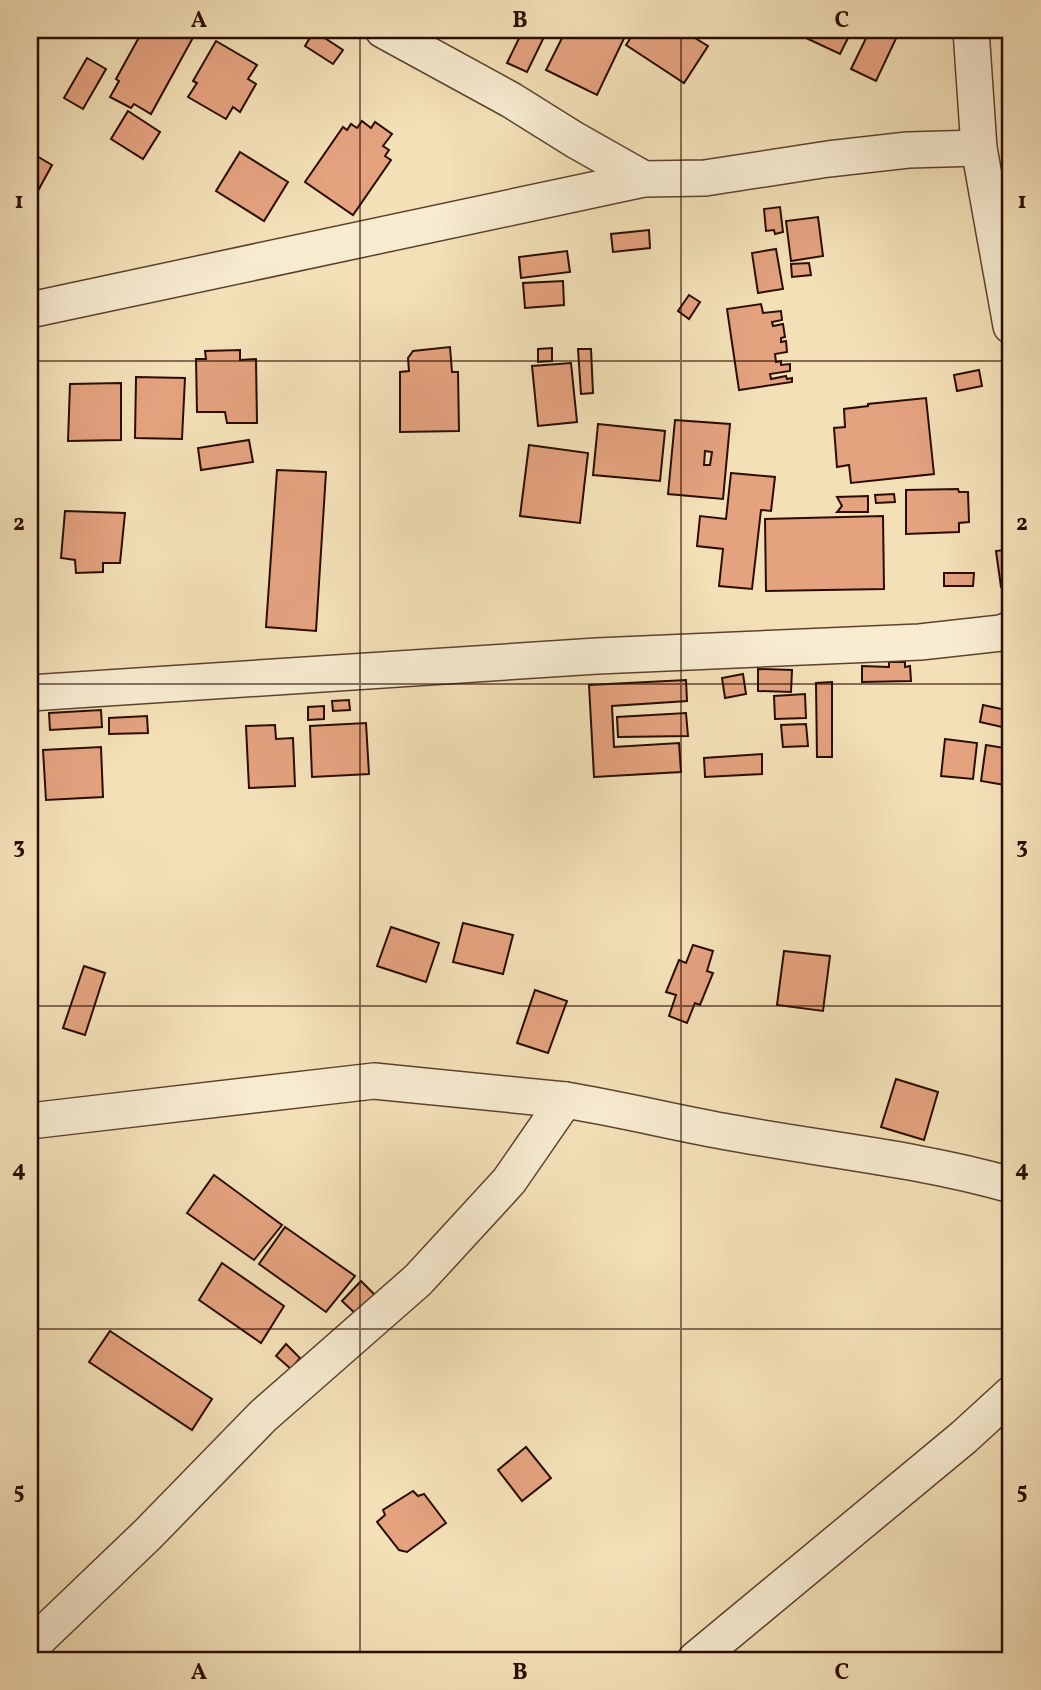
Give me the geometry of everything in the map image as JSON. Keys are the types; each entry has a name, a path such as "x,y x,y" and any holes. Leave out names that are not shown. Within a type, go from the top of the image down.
{"street":[{"path":"383,30 511,100 644,179"},
{"path":"971,30 979,148 1011,326"},
{"path":"30,310 644,179 705,178 908,150 979,148"},
{"path":"30,693 597,656 920,642 1001,633 1011,629"},
{"path":"30,1121 374,1081 610,1107 731,1133 965,1172 1011,1185"},
{"path":"30,1647 148,1534 263,1416 418,1280 509,1181 565,1100"},
{"path":"695,1660 964,1437 1011,1394"}],"building":[{"path":"143,30 187,30 195,34 151,114 134,104 131,108 110,97 119,81 116,79"},
{"path":"523,30 544,37 527,72 507,63"},
{"path":"566,30 628,30 597,95 546,70"},
{"path":"636,30 682,30 708,46 684,83 626,45"},
{"path":"789,30 852,30 840,54"},
{"path":"870,30 900,30 876,81 851,69"},
{"path":"314,31 343,50 333,64 305,46"},
{"path":"216,41 257,65 248,79 256,84 240,112 233,107 226,119 188,97 197,83 193,81"},
{"path":"87,58 106,69 83,109 64,98"},
{"path":"128,111 160,132 143,159 111,139"},
{"path":"362,121 371,128 375,122 392,134 383,146 389,150 385,156 391,160 353,215 305,182 343,127 347,130 351,124 357,128"},
{"path":"30,152 52,165 33,200 30,199"},
{"path":"240,152 288,182 264,221 216,191"},
{"path":"780,207 783,232 775,234 774,230 766,231 764,209"},
{"path":"818,217 823,256 791,261 786,221"},
{"path":"649,230 650,248 613,252 611,234"},
{"path":"776,249 783,289 758,293 752,253"},
{"path":"567,251 570,272 521,278 519,257"},
{"path":"809,263 811,275 792,277 791,264"},
{"path":"563,281 564,305 525,308 523,283"},
{"path":"689,295 700,302 689,319 678,311"},
{"path":"761,304 763,313 781,311 782,320 772,322 773,326 783,324 785,337 781,338 781,342 786,341 787,352 775,354 776,362 781,361 781,365 790,364 790,371 770,374 771,379 786,376 787,379 792,378 792,382 739,390 727,309"},
{"path":"450,347 452,372 458,372 459,431 400,432 400,372 409,371 408,358 413,351"},
{"path":"552,348 552,361 538,362 538,349"},
{"path":"578,349 591,349 593,393 581,394"},
{"path":"240,350 240,360 256,359 257,423 227,423 225,412 197,412 196,359 206,359 205,351"},
{"path":"571,363 577,422 538,426 532,366"},
{"path":"979,370 982,386 957,391 954,375"},
{"path":"136,377 185,378 182,439 135,438"},
{"path":"121,383 121,440 68,441 70,384"},
{"path":"926,398 934,474 851,483 849,465 837,467 834,428 845,427 844,409"},
{"path":"675,420 730,424 723,499 668,494","holes":["705,451 712,452 710,465 704,465"]},
{"path":"598,424 665,431 660,481 593,475"},
{"path":"249,440 253,462 201,470 198,448"},
{"path":"529,445 588,453 580,523 520,516"},
{"path":"277,470 326,472 316,631 266,627"},
{"path":"731,473 775,477 771,511 761,510 752,589 719,586 723,549 697,546 700,516 726,519"},
{"path":"958,489 959,492 968,492 969,522 959,523 959,532 906,534 906,490"},
{"path":"894,494 895,502 876,503 875,495"},
{"path":"868,496 868,512 837,512 842,506 837,497"},
{"path":"65,511 125,513 120,563 103,563 103,572 76,573 75,560 61,558"},
{"path":"883,516 884,589 766,591 765,519"},
{"path":"1011,549 1010,593 1009,586 1001,587 996,551"},
{"path":"944,573 974,573 973,586 944,586"},
{"path":"889,662 905,662 905,667 910,666 911,681 862,682 862,666 889,667"},
{"path":"758,669 792,670 791,692 758,691"},
{"path":"743,674 746,694 725,698 722,678"},
{"path":"686,680 687,701 612,706 614,747 679,743 681,772 594,777 589,685"},
{"path":"832,682 832,757 817,757 816,683"},
{"path":"805,694 806,718 775,719 774,696"},
{"path":"349,700 350,710 333,711 332,701"},
{"path":"983,705 1011,711 1011,729 980,722"},
{"path":"324,706 324,719 308,720 308,707"},
{"path":"101,710 102,727 50,730 49,713"},
{"path":"686,713 688,736 618,737 617,717"},
{"path":"30,716 38,716 37,732 30,731"},
{"path":"147,716 148,733 109,734 109,718"},
{"path":"366,723 369,774 312,777 310,726"},
{"path":"806,724 808,746 783,747 781,725"},
{"path":"275,725 276,739 293,738 295,786 249,788 246,726"},
{"path":"945,739 977,743 973,779 941,776"},
{"path":"30,745 38,746 36,787 30,787"},
{"path":"986,745 1011,749 1011,786 981,781"},
{"path":"101,747 103,797 46,800 43,750"},
{"path":"762,754 762,774 705,777 704,758"},
{"path":"463,923 513,935 503,974 453,962"},
{"path":"391,927 439,943 426,982 377,966"},
{"path":"693,945 713,951 707,971 713,973 700,1005 695,1003 687,1023 669,1016 676,995 666,992 679,960 686,963"},
{"path":"784,951 830,956 823,1011 777,1005"},
{"path":"84,966 105,973 85,1035 63,1028"},
{"path":"535,990 567,1001 548,1053 517,1043"},
{"path":"896,1079 938,1092 924,1140 881,1127"},
{"path":"214,1175 282,1225 254,1260 187,1213"},
{"path":"285,1227 355,1276 326,1312 259,1264"},
{"path":"222,1263 284,1306 261,1343 199,1300"},
{"path":"361,1281 376,1296 357,1315 342,1301"},
{"path":"110,1331 212,1399 192,1430 89,1362"},
{"path":"286,1344 300,1358 291,1369 276,1356"},
{"path":"526,1447 551,1478 522,1501 498,1470"},
{"path":"413,1491 418,1496 424,1494 446,1523 407,1552 399,1550 377,1522 385,1515 383,1510"}],"railway":[{"path":"1007,1660 1011,1658"}]}
